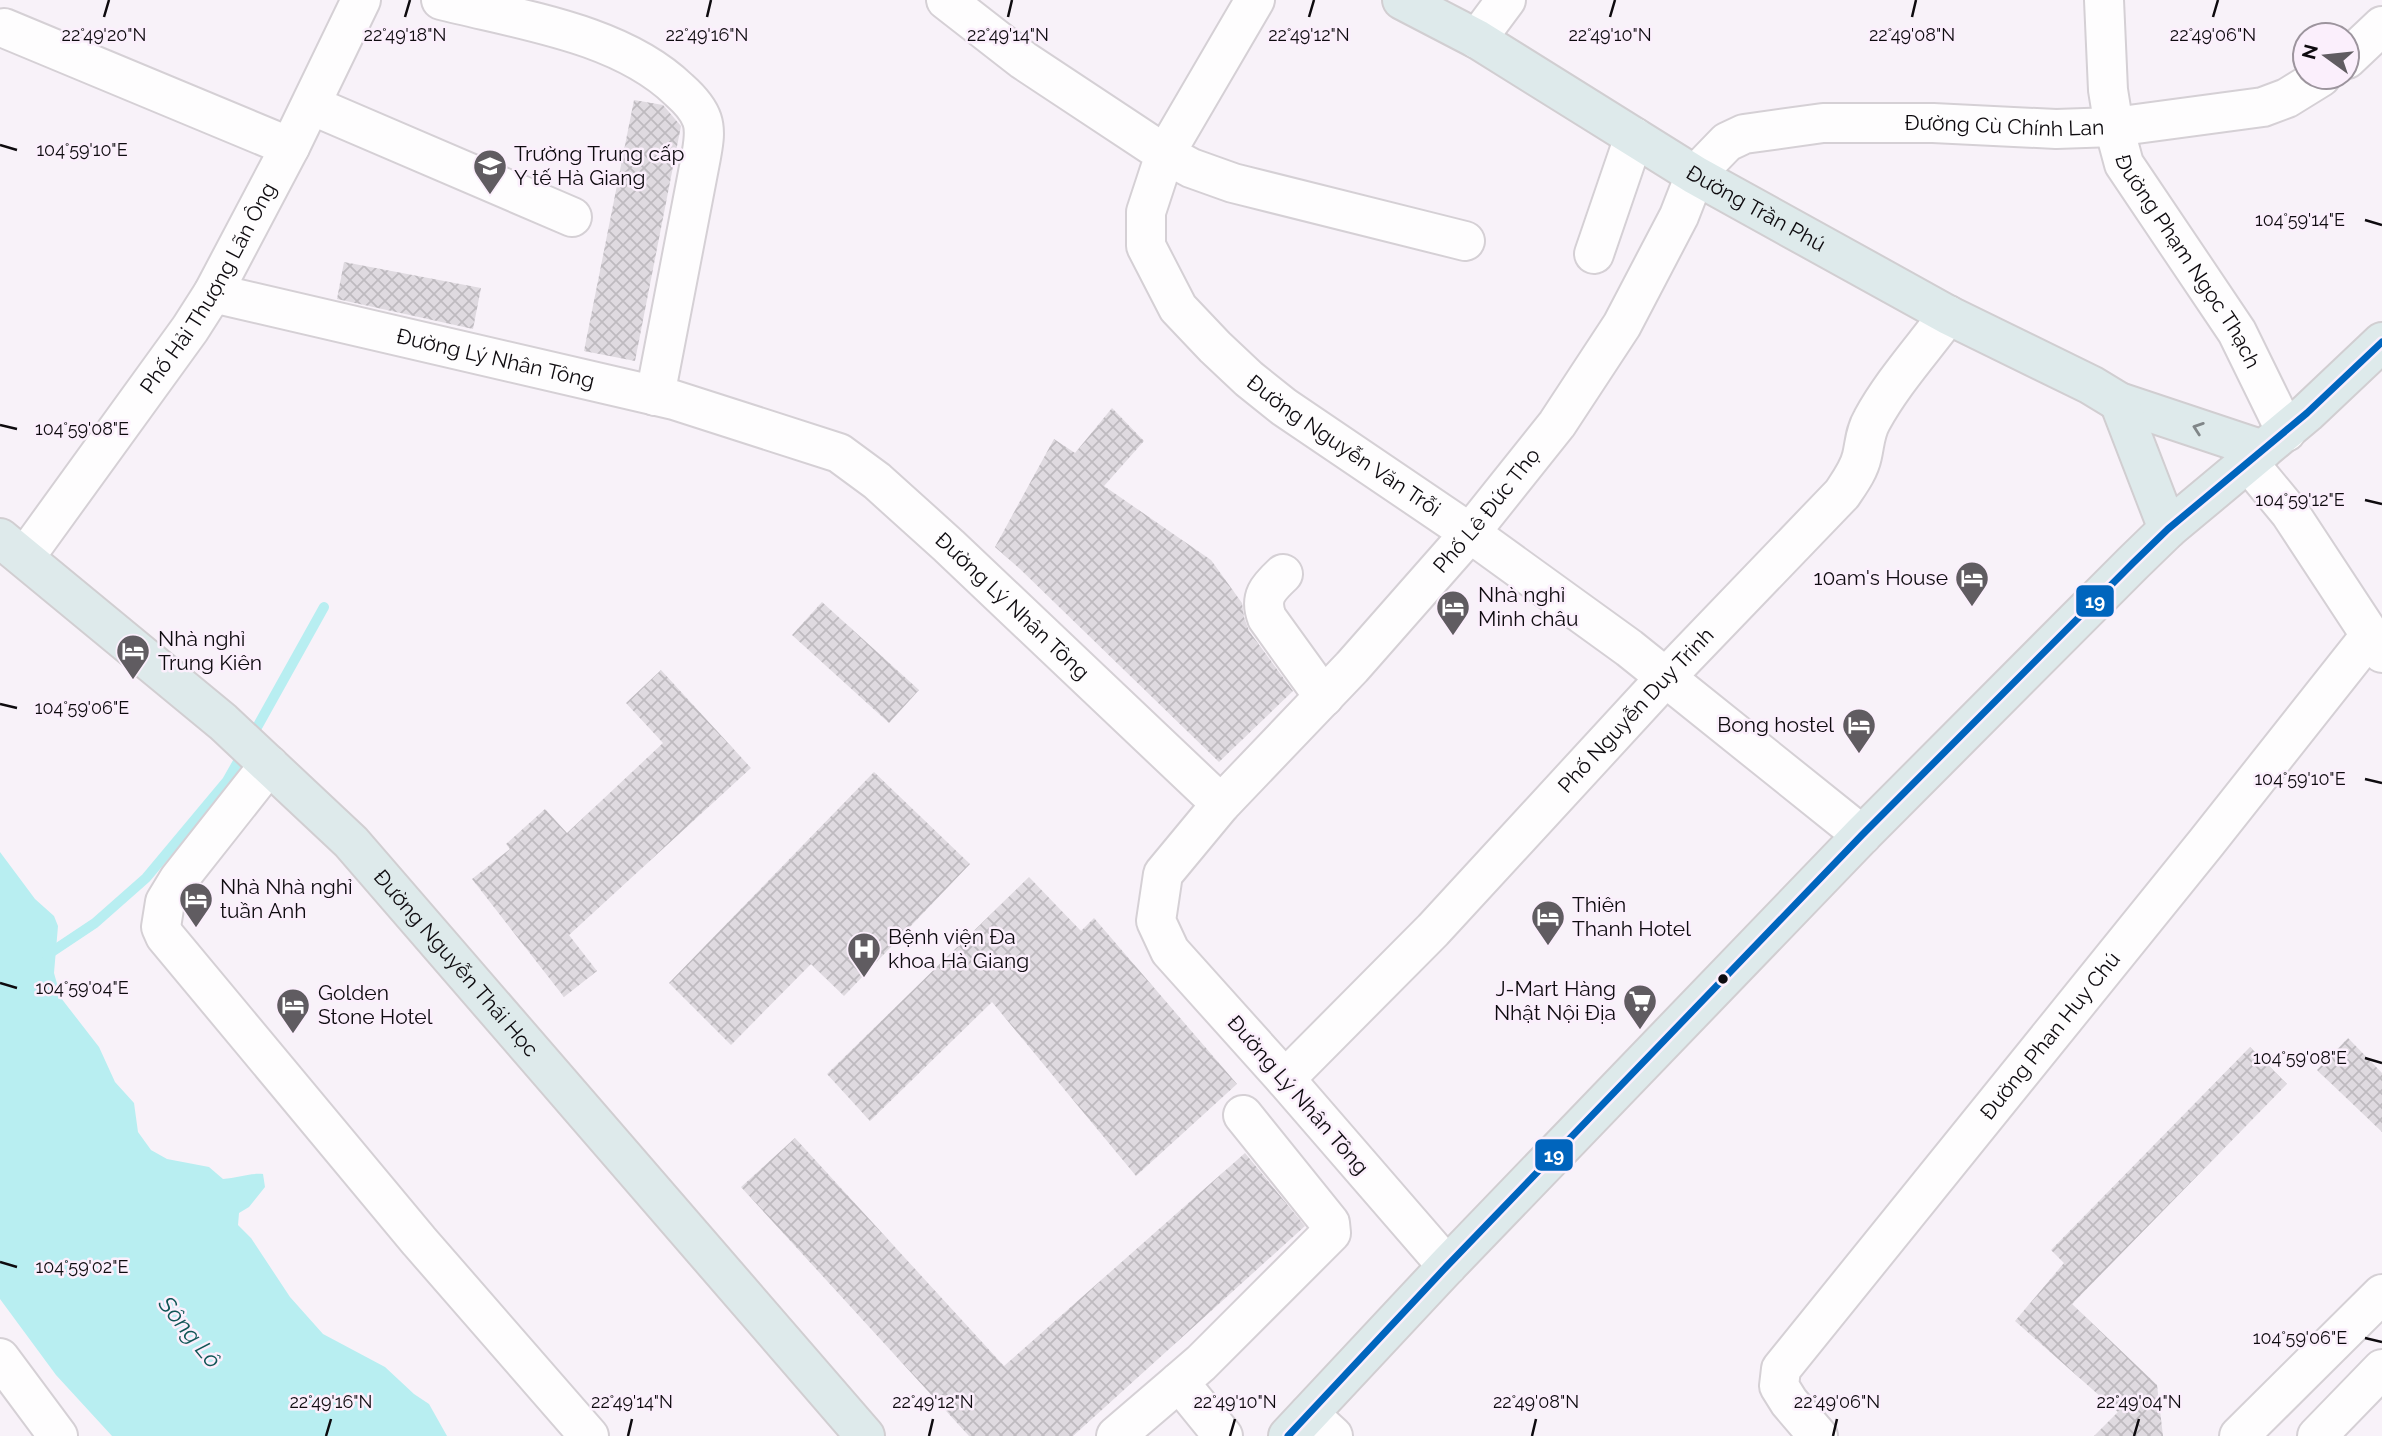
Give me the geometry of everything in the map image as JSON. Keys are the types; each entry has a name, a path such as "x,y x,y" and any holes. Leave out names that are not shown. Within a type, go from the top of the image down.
{"main road":[{"name":"Đường Trần Phú","path":"1402,0 1477,39 1695,175 1948,315 2091,385 2119,402 2265,448"},
{"path":"1310,1429 1447,1266 1862,835 2168,529 2265,448 2382,342"},
{"path":"2119,402 2168,529"},
{"name":"Đường Nguyễn Thái Học","path":"12,547 223,722 351,842 865,1436"}],"street":[{"name":"Phố Hải Thượng Lãn Ông","path":"12,547 190,328 213,293 290,147 361,0"},
{"path":"442,0 561,30 621,50 666,77 689,100 702,120 705,136 655,396"},
{"path":"946,0 1023,60 1165,154 1191,168 1233,183 1465,241"},
{"name":"Đường Nguyễn Văn Trỗi","path":"1255,0 1165,154 1146,212 1146,246 1178,308 1240,371 1284,407 1470,533 1629,648 1862,835"},
{"path":"1477,39 1506,0"},
{"name":"Đường Phạm Ngọc Thạch","path":"2104,0 2108,90 2124,164 2237,332 2265,448 2269,485 2376,645"},
{"path":"2361,46 2382,26"},
{"path":"4,28 290,147"},
{"name":"Đường Cù Chính Lan","path":"1695,175 1727,142 1744,134 1823,122 1933,123 2056,129 2114,127 2263,107 2298,91"},
{"path":"311,105 572,217"},
{"path":"1594,254 1634,137"},
{"name":"Phố Lê Đức Thọ","path":"1221,804 1324,697 1470,533 1557,424 1622,325 1679,216 1695,175"},
{"name":"Đường Lý Nhân Tông","path":"213,293 655,396 815,444 839,453 857,465 949,546 1221,804 1163,874 1156,920 1170,951 1286,1079 1447,1266"},
{"name":"Phố Nguyễn Duy Trinh","path":"1286,1079 1433,930 1665,677 1842,494 1862,458 1864,439 1871,421 1948,315"},
{"path":"1283,573 1269,588 1262,605 1267,618 1324,697"},
{"name":"Đường Phan Huy Chú","path":"1818,1436 1779,1386 1781,1368 2197,854 2376,645"},
{"path":"266,762 179,879 165,902 161,927 165,936 419,1241 589,1436"},
{"path":"1116,1436 1201,1363 1331,1233 1330,1223 1243,1115"},
{"path":"2296,1436 2252,1424 2382,1294"},
{"path":"0,1358 58,1436"},
{"path":"2317,1436 2382,1369"},
{"path":"1179,1382 1223,1436"}],"water":[{"name":"Sông Lô","path":"0,852 35,899 54,916 58,926 54,973 61,998 99,1047 115,1082 134,1103 138,1132 151,1150 167,1159 209,1167 223,1179 263,1174 265,1187 249,1207 239,1213 238,1225 251,1238 290,1297 323,1334 385,1367 429,1404 447,1436 112,1436 56,1375 0,1299"}],"building":[{"path":"634,100 663,105 681,126 635,361 584,351"},
{"path":"344,262 481,288 473,329 337,299"},
{"path":"1112,408 1144,441 1104,486 1211,560 1242,603 1249,631 1293,691 1219,762 995,547 1054,439 1075,453"},
{"path":"822,602 919,690 889,723 792,635"},
{"path":"661,670 751,768 569,935 597,971 564,997 472,879 510,849 506,844 545,809 567,833 663,743 626,703"},
{"path":"874,772 970,864 844,996 811,964 731,1045 669,983"},
{"path":"1029,877 1081,931 1094,918 1237,1084 1136,1176 992,1002 870,1121 827,1074"},
{"path":"2348,1038 2382,1073 2382,1132 2317,1070"},
{"path":"2250,1047 2287,1084 2072,1304 2157,1385 2163,1436 2094,1436 2118,1412 2015,1321 2064,1263 2051,1250"},
{"path":"795,1138 1004,1366 1245,1153 1305,1226 1073,1436 969,1436 741,1187"}],"waterway":[{"path":"251,738 324,607"},
{"path":"47,955 95,923 146,878 227,781 244,751"}],"transit line":[{"name":"19","path":"1288,1436 1447,1266 1862,835 2133,563 2168,529 2307,413 2382,342"}],"place":[{"name":"Trường Trung cấp Y tế Hà Giang","path":"490,196"},
{"name":"10am's House","path":"1972,608"},
{"name":"Nhà nghỉ Minh châu","path":"1453,637"},
{"name":"Nhà nghỉ Trung Kiên","path":"133,681"},
{"name":"Bong hostel","path":"1859,755"},
{"name":"Nhà Nhà nghỉ tuần Anh","path":"196,929"},
{"name":"Thiên Thanh Hotel","path":"1548,947"},
{"name":"Bệnh viện Đa khoa Hà Giang","path":"864,979"},
{"name":"J-Mart Hàng Nhật Nội Địa","path":"1640,1031"},
{"name":"Golden Stone Hotel","path":"293,1035"}]}
